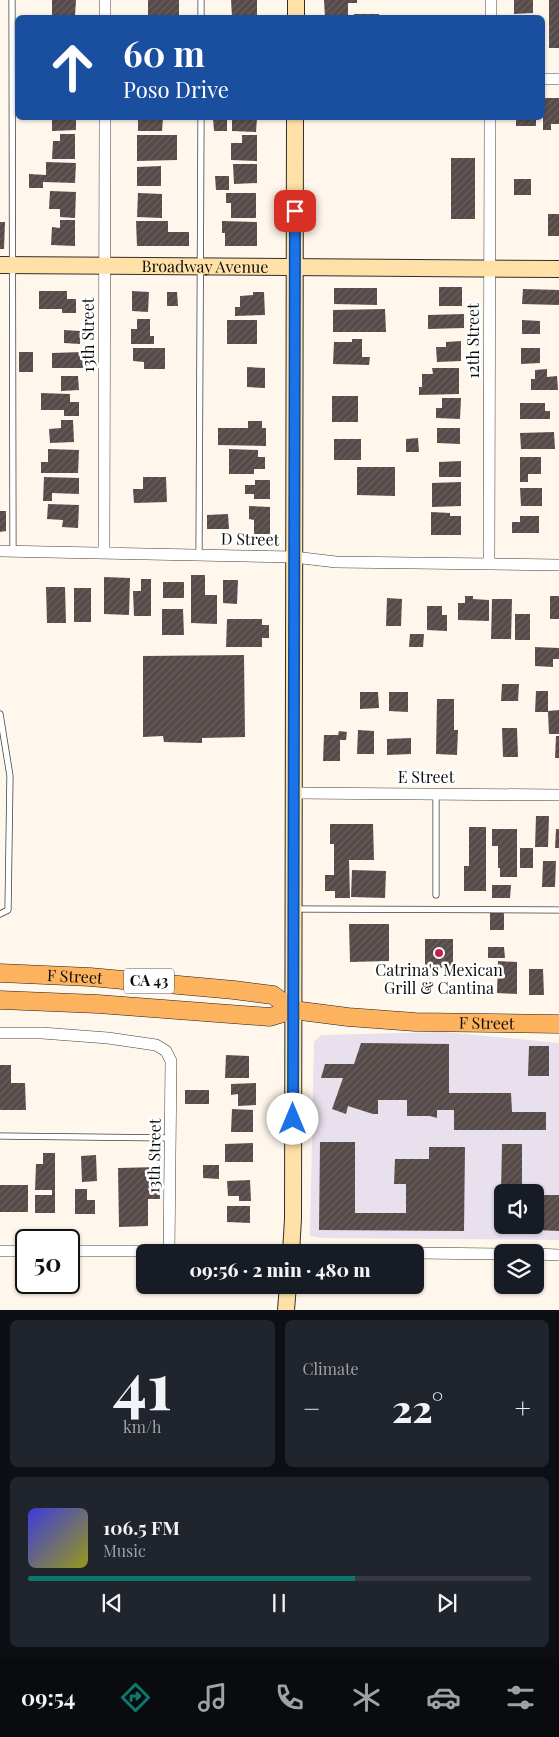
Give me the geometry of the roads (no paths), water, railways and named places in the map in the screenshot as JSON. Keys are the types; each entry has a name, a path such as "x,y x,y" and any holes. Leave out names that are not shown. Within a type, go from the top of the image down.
{"main road":[{"path":"296,0 296,15"},
{"path":"291,1244 294,1010 295,120"},
{"name":"Broadway Avenue","path":"6,265 559,269"},
{"name":"F Street","path":"0,972 90,976 273,995 294,1010"},
{"name":"F Street","path":"0,1000 98,1004 270,1018 294,1010 430,1023 559,1024"},
{"path":"286,1310 287,1294"}],"street":[{"path":"105,0 105,15"},
{"path":"491,0 491,15"},
{"path":"545,79 559,79"},
{"name":"13th Street","path":"104,552 105,120"},
{"name":"12th Street","path":"489,564 490,120"},
{"name":"D Street","path":"0,551 294,557 336,562 559,565"},
{"name":"E Street","path":"294,793 559,795"},
{"name":"13th Street","path":"0,1032 108,1038 156,1044 166,1051 171,1061 169,1244"},
{"path":"0,1251 15,1251"},
{"path":"80,1251 136,1252"},
{"path":"424,1254 494,1254"},
{"path":"544,1254 559,1255"}],"lane":[{"path":"12,0 6,265 13,552"},
{"path":"201,0 201,15"},
{"path":"198,554 201,120"},
{"path":"0,714 10,776 8,910 0,914"},
{"path":"436,794 436,895"},
{"path":"294,909 559,910"},
{"path":"0,1136 170,1138"}],"place":[{"name":"Catrina's Mexican Grill & Cantina","path":"439,953"}]}
